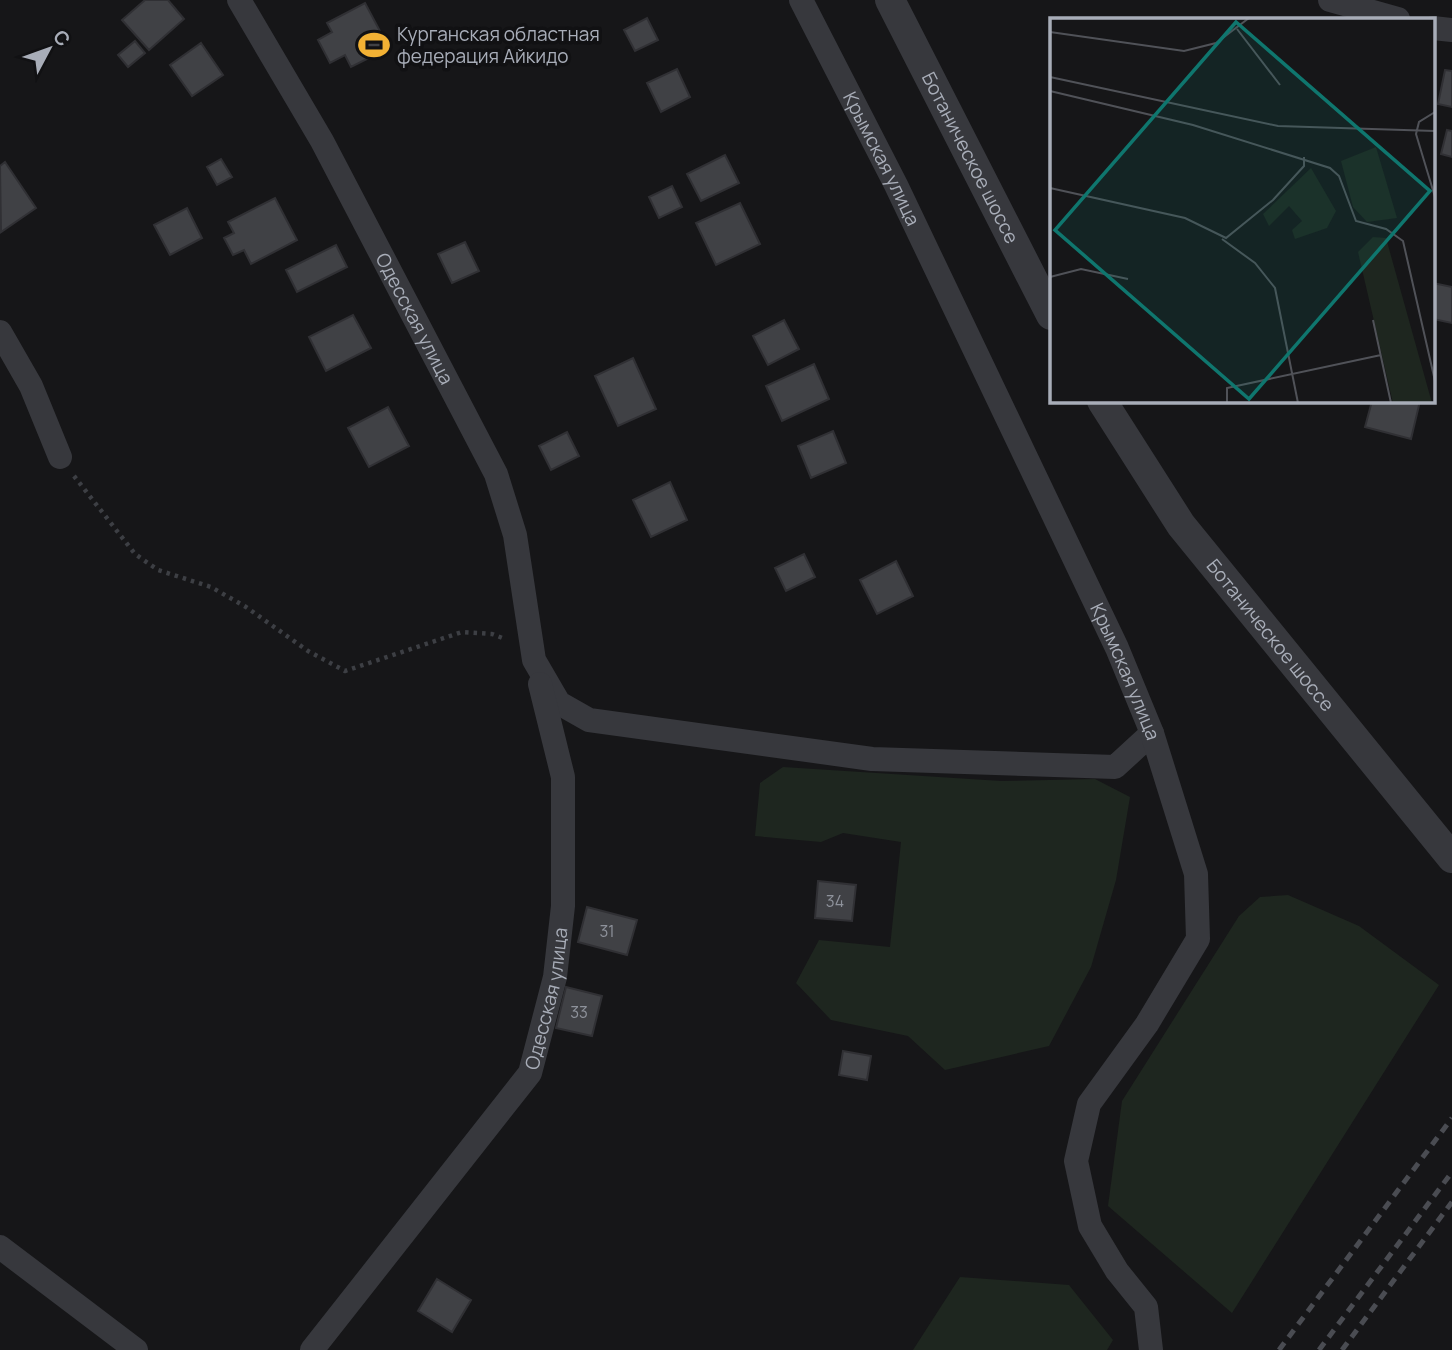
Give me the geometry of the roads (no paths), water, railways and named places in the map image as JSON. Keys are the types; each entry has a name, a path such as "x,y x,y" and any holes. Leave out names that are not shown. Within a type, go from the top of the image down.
{"street":[{"name":"Одесская улица","path":"239,0 322,141 496,474 515,535 534,660 563,777 563,906 555,977 530,1073 312,1350"},
{"name":"Крымская улица","path":"801,0 896,185 1117,648 1152,733 1196,874 1198,939 1147,1024 1089,1104 1076,1161 1090,1226 1117,1271 1146,1307 1151,1350"},
{"name":"Ботаническое шоссе","path":"890,0 1050,313"},
{"path":"1330,0 1394,18"},
{"path":"1434,28 1452,30"},
{"path":"0,332 31,386 60,457"},
{"name":"Ботаническое шоссе","path":"1103,402 1181,525 1452,858"},
{"name":"Одесская улица","path":"534,660 559,703 589,720 872,759 1115,767 1152,733"},
{"path":"0,1247 136,1350"}],"railway":[{"path":"1279,1350 1452,1118"},
{"path":"1319,1350 1452,1172"},
{"path":"1342,1350 1452,1202"}],"place":[{"name":"Курганская областная федерация Айкидо","path":"374,45"}]}
